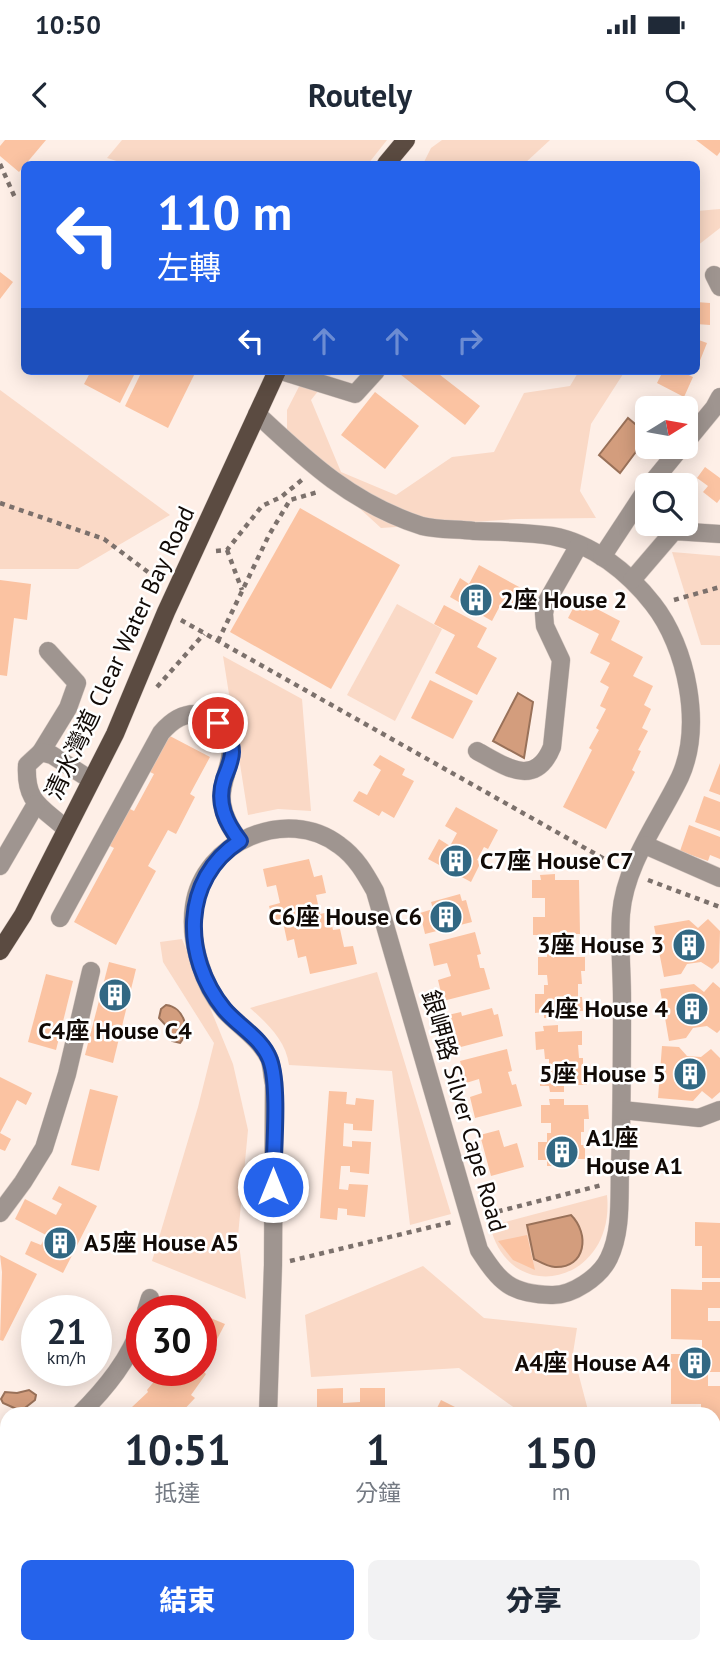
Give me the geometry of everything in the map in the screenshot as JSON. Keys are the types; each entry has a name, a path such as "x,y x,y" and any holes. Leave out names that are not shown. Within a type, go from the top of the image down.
{"main road":[{"path":"388,161 406,140"},
{"name":"清水灣道 Clear Water Bay Road","path":"0,951 23,915 115,734 174,593 277,375"}],"street":[{"path":"292,375 355,394 372,375"},
{"path":"698,428 715,408 720,397"},
{"name":"銀岬路 Silver Cape Road","path":"257,414 340,487 391,515 427,527 554,536 602,557 632,580 655,606 674,640 688,687 691,716 682,773 630,874 621,913 622,1110 618,1229 608,1260 587,1284 557,1296 524,1293 497,1277 479,1250 375,891 360,864 337,843 310,831 279,828 250,835 240,841 224,852 205,876 194,904 194,935 210,988 224,1009 259,1043 270,1059 274,1084 273,1265 268,1407"},
{"path":"659,473 671,459"},
{"path":"602,557 635,506"},
{"path":"632,580 674,531 720,534"},
{"path":"477,751 513,770 526,772 538,768 547,759 552,747 561,660 545,626 544,614 546,603 579,545"},
{"path":"48,651 77,683 68,708 41,752 27,765 26,786 36,804 66,829"},
{"path":"60,918 161,733 172,721 187,714 204,715 218,723 228,736 232,752 221,799 223,814 240,841"},
{"path":"41,752 52,755 91,780"},
{"path":"0,866 36,804"},
{"path":"645,845 720,877"},
{"path":"0,1213 44,1148 67,1074 91,971"},
{"path":"622,1110 699,1118 720,1110"},
{"path":"87,1407 102,1391 126,1357"}],"path":[{"path":"0,164 16,200"},
{"path":"193,554 209,548 218,552 227,550 262,506 281,497 317,469"},
{"path":"218,641 269,535 290,500 340,487"},
{"path":"0,503 104,539 174,593"},
{"path":"227,550 242,590"},
{"path":"698,593 720,587"},
{"path":"166,612 630,874 720,907"},
{"path":"273,1265 620,1181"}],"shaded area":[{"path":"122,140 387,140 370,161 116,161 107,158"},
{"path":"442,140 550,140 527,161 424,161 431,148"},
{"path":"720,209 720,228 700,244 700,211"},
{"path":"305,375 331,375 311,400 341,472 396,495 452,457 494,452 524,393 570,386 577,375 622,375 591,424 580,491 596,518 517,519 381,528 287,442 287,410"},
{"path":"0,390 170,515 78,569 0,569"},
{"path":"628,418 635,424 635,453 620,473 599,455"},
{"path":"672,552 720,556 720,645 701,645"},
{"path":"397,604 442,629 395,721 347,695"},
{"path":"223,656 302,699 311,811 278,809 248,815"},
{"path":"518,693 533,702 524,758 493,741"},
{"path":"182,939 233,1064 248,1130 238,1236 246,1299 152,1261 198,1107 214,1043 163,962 160,942"},
{"path":"377,972 451,1214 410,1225 392,1071 289,1065 280,1041 250,1008"},
{"path":"166,1005 177,1010 184,1020 185,1032 180,1043 172,1041 170,1030 159,1018 161,1009"},
{"path":"607,1195 605,1225 595,1248 579,1265 560,1275 539,1276 518,1269 501,1252 490,1226"},
{"path":"571,1215 581,1231 582,1248 579,1256 565,1266 555,1267 534,1259 527,1225"},
{"path":"423,1266 484,1318 577,1328 573,1353 587,1407 513,1407 459,1368 311,1377 305,1315"},
{"path":"29,1390 36,1395 35,1400 26,1407 12,1407 3,1403 1,1399 5,1392"}],"building":[{"path":"5,140 46,140 28,161 21,161 19,172 0,156 0,146"},
{"path":"696,140 720,140 720,152 717,156"},
{"path":"0,272 13,282 0,299"},
{"path":"700,302 710,303 710,325 700,324"},
{"path":"700,340 707,343 700,360"},
{"path":"89,375 134,375 120,403 84,384"},
{"path":"140,375 194,375 168,428 125,406"},
{"path":"401,375 440,375 480,406 465,425"},
{"path":"661,375 693,377 682,396 657,383"},
{"path":"375,392 419,426 385,469 341,435"},
{"path":"705,467 720,478 720,499 717,503 703,492 708,486 698,477"},
{"path":"300,508 400,565 331,689 230,632"},
{"path":"479,565 521,588 510,607 502,602 492,621 450,597 460,578 469,584"},
{"path":"0,580 31,584 27,620 14,618 7,676 0,675"},
{"path":"578,599 620,621 611,640 643,657 633,676 653,686 644,705 651,709 642,728 648,731 638,750 641,751 632,770 635,772 606,829 563,807 592,750 589,748 606,709 600,706 609,687 600,682 610,663 590,653 599,634 568,618"},
{"path":"444,605 487,628 477,647 497,658 477,695 435,673 455,635 434,624"},
{"path":"430,680 473,701 453,739 411,718"},
{"path":"168,735 210,757 190,794 195,797 176,834 168,830 148,866 156,871 116,945 74,922 114,848 106,844 126,807 134,811 154,774 148,771"},
{"path":"380,755 405,769 402,775 414,781 394,818 382,811 379,816 353,801 359,791 367,795 381,770 373,765"},
{"path":"720,763 720,795 709,791"},
{"path":"704,796 720,802 720,831 695,822"},
{"path":"456,807 498,830 488,849 484,847 477,860 481,862 471,882 428,859 439,839 450,846 457,833 445,826"},
{"path":"689,825 720,837 720,859 710,855 708,861 680,851"},
{"path":"309,859 314,877 322,875 326,893 316,895 320,914 329,912 333,930 340,929 344,947 353,946 357,964 310,974 306,956 298,958 294,939 287,941 283,922 274,924 269,906 280,903 276,885 267,887 263,869"},
{"path":"555,874 555,880 579,880 580,934 556,934 557,940 542,941 542,935 533,935 533,917 545,917 545,898 532,898 532,880 541,880 540,875"},
{"name":"C6座 House C6","path":"460,894 462,901 466,900 472,922 425,934 420,913 433,909 431,902"},
{"name":"3座 House 3","path":"708,919 720,931 719,962 712,969 701,962 687,964 681,974 664,977 654,926 689,920 698,928"},
{"path":"475,932 481,954 477,955 480,968 484,968 490,989 443,1001 438,980 451,976 447,963 434,966 429,944"},
{"path":"547,951 561,951 561,957 585,957 585,971 581,971 582,984 578,984 578,997 582,997 583,1011 558,1011 558,1018 544,1018 544,1012 535,1013 535,994 544,994 544,985 548,985 547,975 538,975 538,957 547,957"},
{"name":"C4座 House C4","path":"109,962 136,969 113,1063 85,1055"},
{"path":"46,974 73,981 56,1050 28,1042"},
{"name":"4座 House 4","path":"713,982 720,988 720,1030 717,1033 707,1026 693,1028 686,1038 669,1041 660,989 694,984 704,992"},
{"path":"492,1008 494,1015 498,1014 503,1036 457,1048 448,1015 461,1012 462,1016"},
{"path":"558,1025 558,1032 582,1031 582,1045 578,1045 579,1058 583,1058 583,1071 587,1070 587,1085 564,1085 564,1092 550,1092 549,1086 540,1086 540,1069 549,1068 549,1059 545,1059 544,1049 536,1050 535,1032 544,1031 543,1026"},
{"name":"5座 House 5","path":"662,1046 679,1047 687,1056 701,1057 711,1049 720,1058 720,1092 712,1099 702,1091 693,1101 658,1098"},
{"path":"507,1049 512,1071 508,1072 512,1085 516,1084 522,1106 475,1118 470,1097 482,1093 479,1079 466,1083 460,1061"},
{"path":"0,1077 32,1093 26,1105 17,1100 0,1133"},
{"path":"90,1089 118,1096 99,1171 71,1165"},
{"path":"329,1091 347,1092 346,1104 355,1105 356,1098 374,1100 372,1131 353,1130 353,1124 344,1123 343,1146 352,1147 352,1141 371,1142 369,1174 350,1172 350,1166 341,1166 339,1189 348,1190 349,1184 368,1185 365,1217 347,1215 347,1209 338,1208 337,1220 320,1218"},
{"path":"549,1099 564,1099 564,1105 588,1105 589,1119 584,1119 584,1132 581,1132 585,1159 561,1159 562,1166 547,1166 547,1160 538,1160 538,1142 547,1142 547,1133 551,1133 551,1123 541,1123 541,1105 550,1105"},
{"path":"499,1130 504,1147 517,1143 524,1167 491,1176 480,1135"},
{"path":"0,1133 11,1139 5,1151 0,1149"},
{"path":"59,1186 97,1206 63,1273 25,1254 31,1241 41,1245 46,1235 15,1219 25,1199 56,1215 62,1204 52,1199"},
{"name":"A1座 House A1","path":"695,1222 720,1223 720,1278 702,1278 702,1246 695,1246"},
{"path":"527,1235 535,1270 513,1260 498,1241"},
{"path":"0,1255 37,1274 26,1295 21,1295 21,1306 3,1341 0,1340"},
{"path":"702,1282 720,1282 720,1308 708,1308 708,1321 720,1321 720,1372 708,1372 708,1386 720,1386 720,1407 671,1404 671,1354 702,1354 702,1340 671,1339 671,1289 702,1290"},
{"path":"217,1321 225,1324 217,1339"},
{"path":"150,1386 197,1386 191,1395 195,1398 187,1407 132,1407"},
{"path":"343,1388 343,1403 360,1402 360,1388 385,1388 385,1407 317,1407 317,1389"},
{"path":"441,1400 455,1407 438,1407"}],"place":[{"name":"2座 House 2","path":"476,600"},
{"name":"C7座 House C7","path":"456,861"},
{"name":"C6座 House C6","path":"446,917"},
{"name":"3座 House 3","path":"689,945"},
{"name":"C4座 House C4","path":"115,995"},
{"name":"4座 House 4","path":"692,1009"},
{"name":"5座 House 5","path":"690,1074"},
{"name":"A1座 House A1","path":"562,1152"},
{"name":"A5座 House A5","path":"60,1243"},
{"name":"A4座 House A4","path":"695,1363"}],"route":[{"path":"218,723 228,736 232,752 223,783 223,814 240,841 224,852 205,876 194,904 194,935 210,988 224,1009 259,1043 270,1059 274,1084 273,1187"}]}
